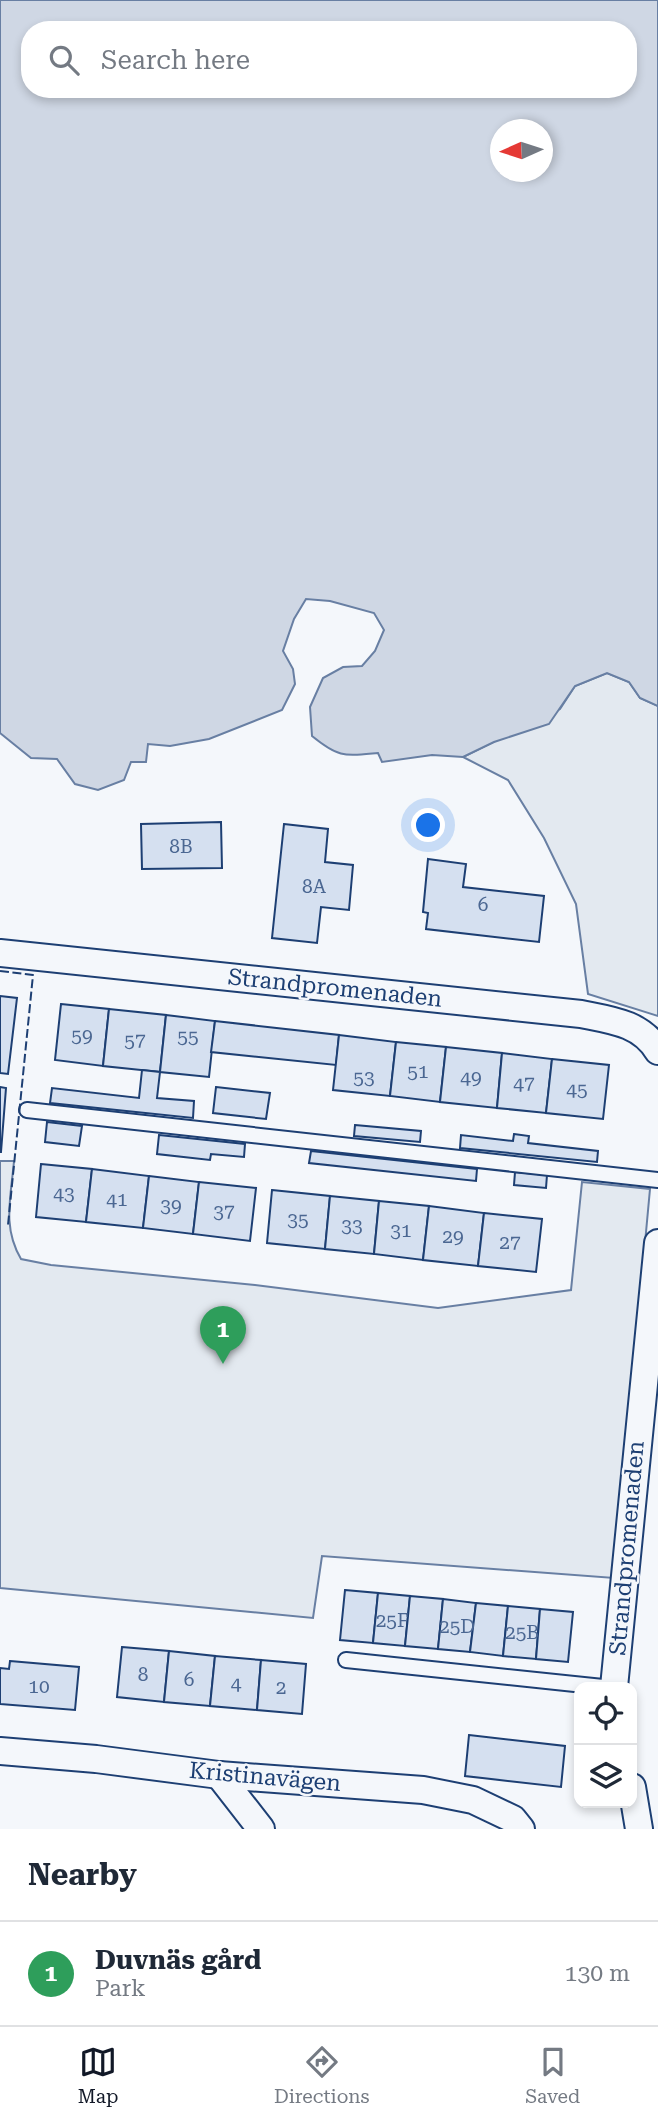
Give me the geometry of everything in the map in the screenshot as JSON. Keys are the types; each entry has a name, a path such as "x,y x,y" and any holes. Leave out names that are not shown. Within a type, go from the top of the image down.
{"street":[{"name":"Strandpromenaden","path":"0,953 581,1014 622,1022 643,1033 658,1051"},
{"name":"Strandpromenaden","path":"614,1682 658,1242"},
{"name":"Kristinavägen","path":"0,1751 96,1759 219,1775 423,1790 473,1800 513,1819 522,1829"},
{"path":"219,1775 261,1829"},
{"path":"636,1808 639,1829"}],"lane":[{"path":"27,1110 658,1180"},
{"name":"Strandpromenaden","path":"346,1660 574,1684"}],"shaded area":[{"path":"0,0 658,0 658,706 640,698 629,682 607,673 575,686 549,724 494,742 463,757 432,755 382,762 378,753 342,754 312,736 310,707 323,678 343,667 362,666 375,651 384,630 374,613 330,601 306,599 294,619 283,651 293,669 295,684 282,710 209,739 170,746 148,744 146,762 131,762 124,780 98,790 75,784 57,759 31,758 0,733"},
{"path":"607,673 629,682 640,698 658,706 658,1016 588,994 576,904 544,838 508,780 463,757 560,709 575,686"},
{"path":"0,1161 14,1161 10,1223 11,1235 21,1259 51,1265 255,1285 438,1308 571,1290 582,1182 650,1189 614,1578 322,1556 313,1618 0,1588"}],"building":[{"path":"221,822 222,868 142,869 141,824"},
{"path":"284,824 328,829 325,862 353,865 349,910 321,907 317,943 272,938"},
{"path":"428,859 466,864 463,887 544,896 539,942 426,929 428,913 423,912"},
{"path":"0,996 17,998 8,1074 0,1073"},
{"path":"61,1004 109,1009 103,1066 55,1060"},
{"path":"109,1009 166,1015 160,1072 103,1066"},
{"path":"166,1015 215,1021 209,1077 160,1072"},
{"path":"215,1021 339,1035 336,1065 211,1052"},
{"path":"339,1035 396,1042 390,1096 333,1090"},
{"path":"396,1042 446,1047 440,1102 390,1096"},
{"path":"446,1047 502,1053 497,1108 440,1102"},
{"path":"502,1053 552,1059 546,1113 497,1108"},
{"path":"552,1059 609,1065 603,1119 546,1113"},
{"path":"142,1070 160,1072 157,1098 194,1101 193,1118 50,1103 52,1088 139,1098"},
{"path":"0,1087 6,1088 1,1152 0,1152"},
{"path":"216,1087 270,1093 266,1119 213,1113"},
{"path":"47,1122 82,1126 79,1146 45,1142"},
{"path":"355,1125 421,1131 420,1142 354,1136"},
{"path":"514,1134 529,1136 528,1143 598,1151 597,1162 460,1148 461,1135 513,1141"},
{"path":"159,1135 245,1144 244,1157 211,1154 210,1160 157,1154"},
{"path":"311,1151 477,1169 476,1181 309,1163"},
{"path":"41,1164 92,1169 86,1222 36,1217"},
{"path":"92,1169 149,1176 143,1228 86,1222"},
{"path":"515,1172 547,1175 546,1188 514,1185"},
{"path":"149,1176 199,1182 193,1234 143,1228"},
{"path":"199,1182 256,1188 250,1241 193,1234"},
{"path":"272,1190 330,1196 325,1249 267,1243"},
{"path":"330,1196 379,1201 374,1254 325,1249"},
{"path":"379,1201 429,1206 423,1260 374,1254"},
{"path":"429,1206 484,1213 478,1266 423,1260"},
{"path":"484,1213 542,1219 536,1272 478,1266"},
{"path":"345,1590 378,1593 373,1643 340,1640"},
{"path":"378,1593 410,1596 405,1646 373,1643"},
{"path":"410,1596 443,1599 438,1649 405,1646"},
{"path":"443,1599 476,1603 470,1652 438,1649"},
{"path":"476,1603 508,1606 503,1656 470,1652"},
{"path":"508,1606 540,1609 536,1659 503,1656"},
{"path":"540,1609 573,1612 568,1662 536,1659"},
{"path":"122,1647 169,1651 164,1702 117,1697"},
{"path":"169,1651 215,1656 210,1706 164,1702"},
{"path":"215,1656 261,1660 257,1710 210,1706"},
{"path":"261,1660 306,1664 302,1714 257,1710"},
{"path":"10,1661 79,1667 75,1710 0,1704 0,1668 9,1669"},
{"path":"469,1735 565,1746 561,1787 465,1776"}],"fence":[{"path":"0,971 33,975 8,1225"}],"place":[{"name":"Duvnäs gård","path":"223,1364"}]}
